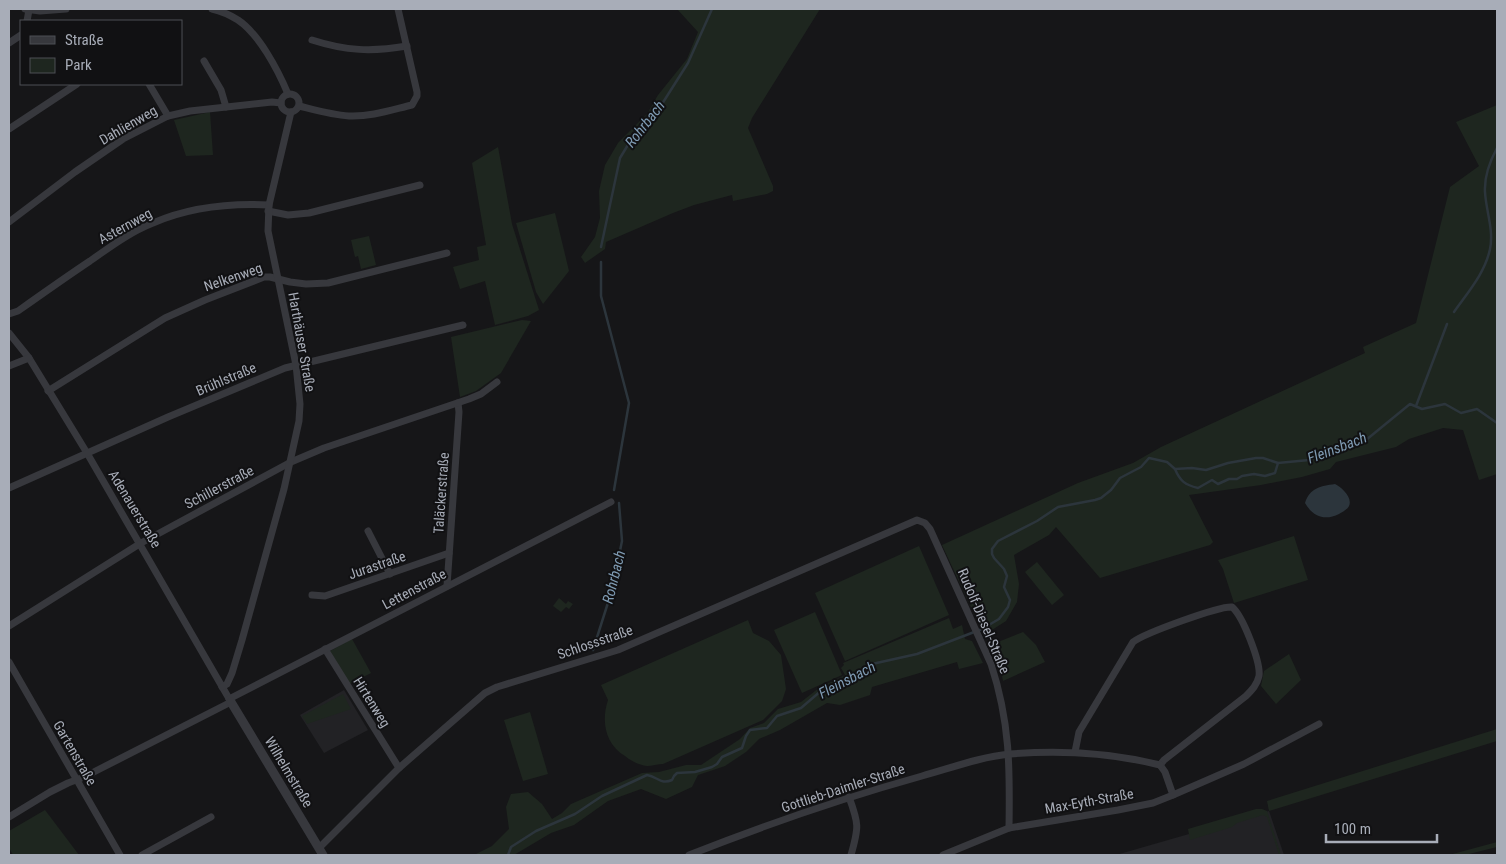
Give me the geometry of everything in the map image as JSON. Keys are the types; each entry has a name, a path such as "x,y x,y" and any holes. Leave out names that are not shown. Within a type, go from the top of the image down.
{"street":[{"path":"27,9 50,12 66,9"},
{"path":"216,9 236,19 254,35 288,94"},
{"path":"299,106 332,114 351,116 379,113 412,105 417,92 398,9"},
{"path":"9,43 20,36"},
{"path":"312,40 346,49 369,51 407,46"},
{"path":"204,61 221,90 226,107"},
{"path":"9,129 75,85"},
{"path":"150,85 168,116"},
{"path":"288,94 297,96 299,106"},
{"path":"288,94 282,99 281,103 284,109 290,112 296,110 299,106"},
{"name":"Dahlienweg","path":"9,222 75,172 123,139 168,116 190,111 272,102 281,103"},
{"name":"Harthäuser Straße","path":"222,687 228,684 237,657 291,462 299,421 300,404 296,365 268,237 269,208 290,112"},
{"name":"Asternweg","path":"9,314 18,311 132,233 176,214 206,207 231,204 269,208 288,214 309,213 420,185"},
{"name":"Nelkenweg","path":"48,391 165,318 205,300 264,278 270,277 306,284 328,283 447,253"},
{"name":"Brühlstraße","path":"9,488 285,368 463,325"},
{"name":"Adenauerstraße","path":"9,333 29,358 87,453 141,543 230,700"},
{"path":"9,366 29,358"},
{"name":"Schillerstraße","path":"9,626 141,543 291,462 324,448 458,403 480,394 497,382"},
{"name":"Taläckerstraße","path":"447,586 459,412 458,403"},
{"name":"Lettenstraße","path":"9,816 50,792 84,777 324,649 611,502"},
{"name":"Schlossstraße","path":"319,852 399,768 478,698 491,690 618,650 913,520 920,520"},
{"name":"Rudolf-Diesel-Straße","path":"920,520 930,529 991,664 1003,705 1009,754 1009,828"},
{"path":"368,531 390,574"},
{"name":"Jurastraße","path":"312,595 325,596 450,553"},
{"path":"1075,752 1079,732 1133,642 1149,633 1219,609 1232,607 1241,619 1256,661 1258,677 1255,686 1246,696 1164,760 1160,766 1165,772 1173,796"},
{"name":"Hirtenweg","path":"324,649 399,768"},
{"name":"Gartenstraße","path":"9,662 120,855"},
{"name":"Wilhelmstraße","path":"230,700 319,852"},
{"name":"Max-Eyth-Straße","path":"943,855 1009,828 1118,810 1152,803 1173,796 1244,764 1319,724"},
{"name":"Gottlieb-Daimler-Straße","path":"689,855 739,835 849,797 981,759 1009,754 1075,752 1160,766"},
{"path":"849,797 858,821 858,830 851,855"},
{"path":"142,855 212,817"}],"shaded area":[{"path":"1335,484 1348,496 1350,503 1346,510 1329,517 1320,516 1312,512 1305,503 1310,494 1316,489"},
{"path":"344,690 368,730 324,753 300,715"},
{"path":"1269,811 1284,855 1116,855"}],"green space":[{"path":"677,9 820,9 752,118 748,128 773,186 773,191 733,201 732,195 694,205 673,213 606,242 605,249 585,263 581,257 595,237 600,218 599,191 605,165 618,143 647,114 658,95 687,59 698,32"},
{"path":"1497,105 1497,474 1479,480 1463,430 1443,428 1409,439 1396,447 1336,462 1330,469 1302,477 1189,495 1213,542 1210,545 1100,578 1056,527 1049,535 1014,555 1019,584 1017,602 1006,621 984,635 942,545 1078,483 1133,463 1161,447 1365,353 1363,347 1416,323 1450,187 1479,166 1456,122"},
{"path":"210,112 213,155 186,156 174,120"},
{"path":"498,147 512,224 539,310 528,316 495,325 485,281 460,289 453,267 479,260 477,247 486,245 472,163"},
{"path":"555,213 569,271 543,304 536,292 516,223"},
{"path":"369,236 376,265 361,269 358,256 355,257 351,240"},
{"path":"522,320 531,321 501,373 476,391 460,397 451,337"},
{"path":"1294,536 1308,580 1234,603 1223,569 1218,560"},
{"path":"919,546 949,615 845,661 815,593"},
{"path":"1037,562 1064,595 1052,605 1025,572"},
{"path":"559,598 566,604 568,601 573,604 569,609 566,607 561,612 553,606"},
{"path":"815,612 842,675 802,693 774,630"},
{"path":"949,618 953,629 962,625 965,639 972,641 983,663 959,669 957,662 872,687 870,695 840,705 827,703 780,730 759,739 746,752 725,766 698,775 692,787 666,799 641,789 608,801 574,825 551,833 514,855 474,855 492,846 509,829 506,807 511,794 528,792 542,804 552,819 571,804 642,773 659,772 686,765 701,765 740,739 750,728 764,723 778,709 801,702 819,688 845,675 841,668 844,665 843,663"},
{"path":"748,620 753,633 769,641 781,655 786,689 782,701 763,720 663,764 641,765 618,751 609,739 606,731 605,716 608,700 601,685"},
{"path":"1023,632 1036,645 1045,662 1003,681 1001,671 988,646"},
{"path":"352,639 371,673 349,684 330,651"},
{"path":"1289,654 1301,680 1276,704 1261,686 1264,671"},
{"path":"343,694 351,709 307,724 302,716"},
{"path":"530,712 548,774 523,781 504,720"},
{"path":"1497,729 1497,741 1269,811 1267,801"},
{"path":"1256,809 1267,811 1281,855 1279,855 1267,817 1263,815 1190,840 1188,829"},
{"path":"45,810 79,855 13,855 9,848 9,831"},
{"path":"1497,842 1497,847 1465,855 1449,855"}],"waterway":[{"name":"Rohrbach","path":"601,247 620,158 637,130 662,104 688,63 712,9"},
{"path":"1454,312 1470,290 1488,258 1491,235 1485,180 1497,148"},
{"name":"Rohrbach","path":"601,262 601,296 629,403 614,490"},
{"path":"1416,406 1447,324"},
{"name":"Fleinsbach","path":"508,855 511,847 536,831 575,814 602,796 647,775 665,782 672,780 677,773 695,772 712,767 722,757 742,748 750,730 767,728 777,716 801,708 822,690 841,682 872,664 917,654 982,629 999,619 1008,607 1010,600 1004,587 1007,576 992,554 992,549 998,541 1037,521 1058,507 1101,498 1111,490 1120,478 1141,467 1149,458 1167,462 1175,469 1192,468 1206,470 1228,463 1256,458 1263,458 1278,463 1309,460 1366,440 1410,404 1422,409 1445,404 1461,413 1477,409 1497,423"},
{"name":"Fleinsbach","path":"1175,469 1184,482 1198,488 1212,480 1218,484 1242,476 1254,474 1265,476 1275,473 1278,463"},
{"name":"Rohrbach","path":"593,650 612,590 622,541 619,503"}]}
